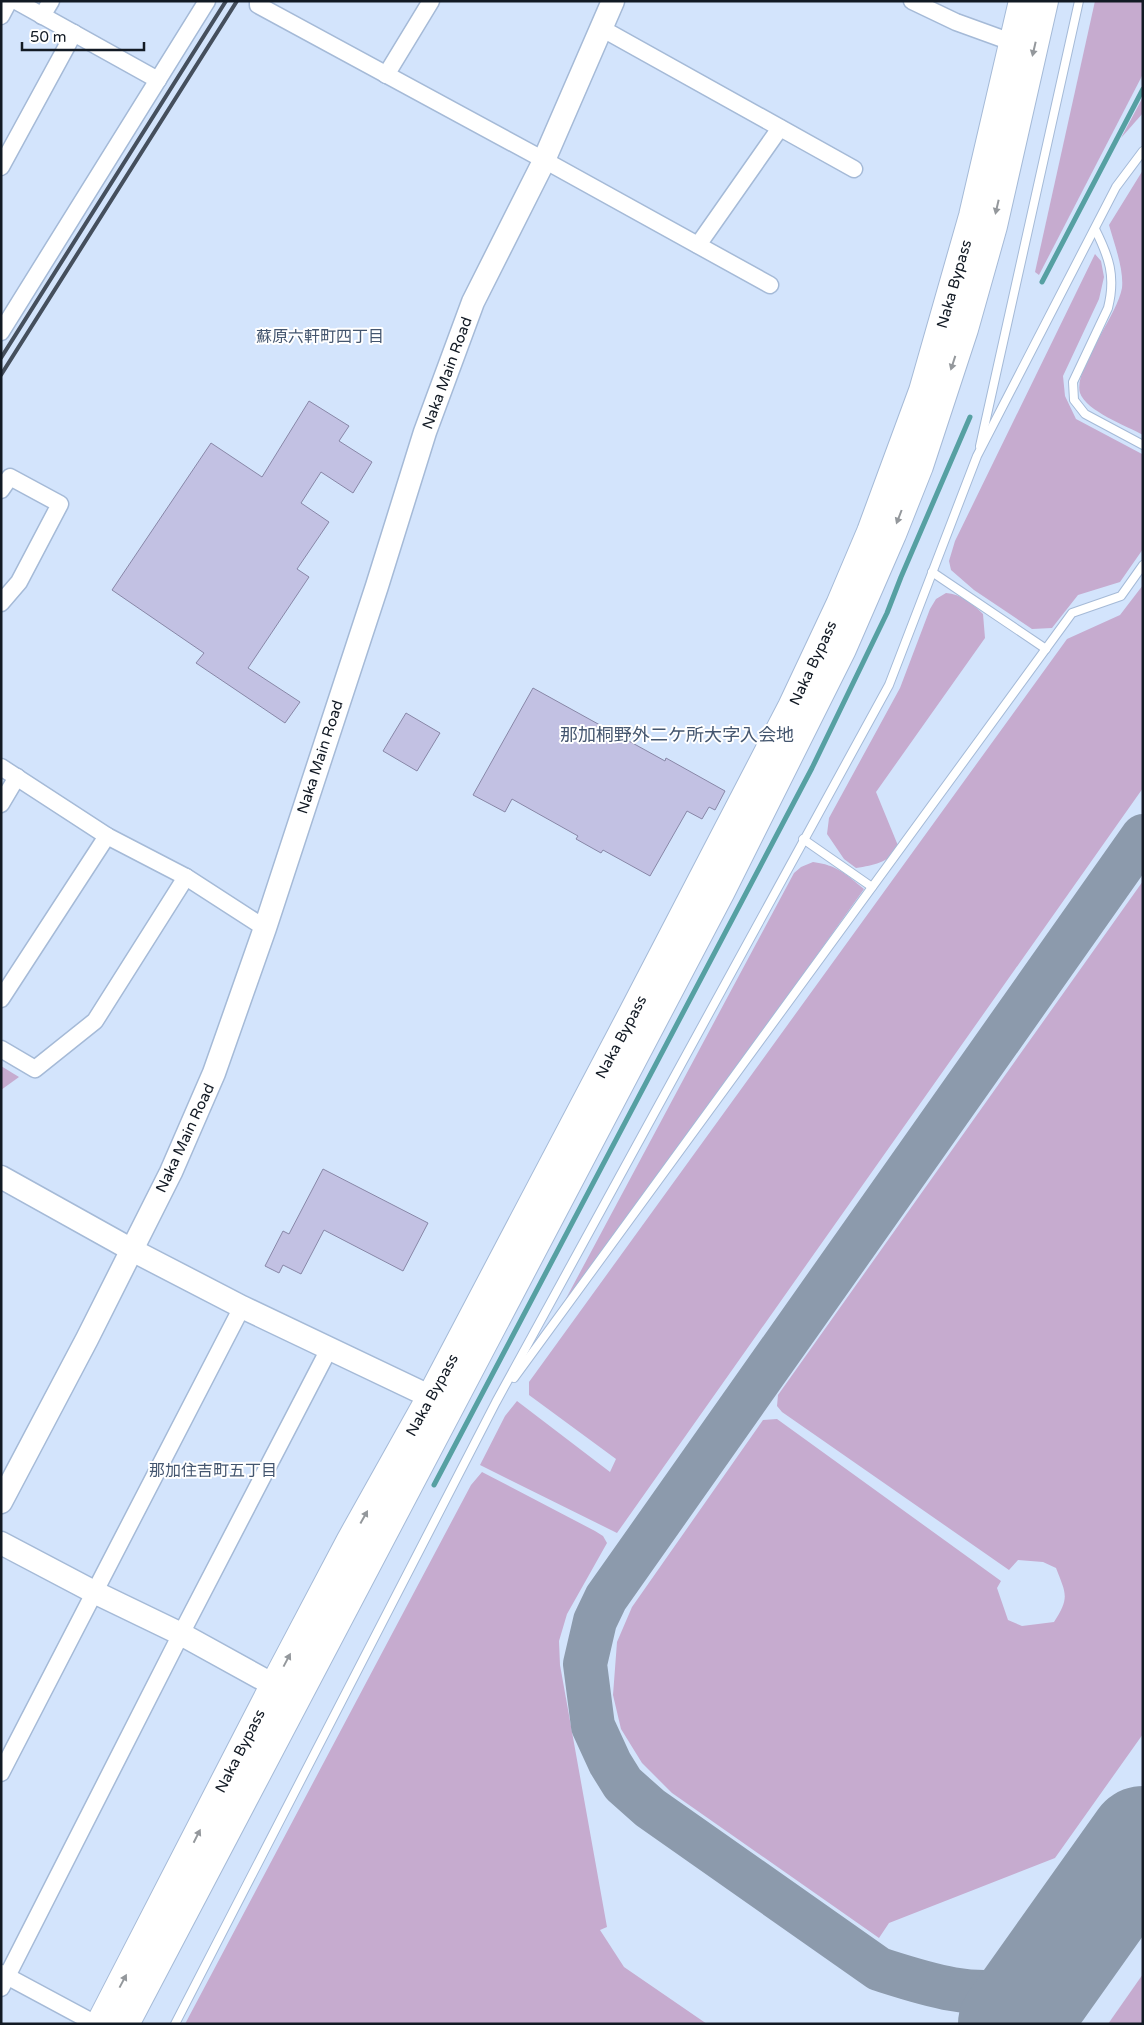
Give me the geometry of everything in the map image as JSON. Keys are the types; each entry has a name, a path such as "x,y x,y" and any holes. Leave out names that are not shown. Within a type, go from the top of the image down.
{"highway":[{"name":"Naka Bypass","path":"125,2024 286,1691 351,1540 431,1397 792,707 851,577 898,461 925,382 973,216 1023,1"},
{"name":"Naka Bypass","path":"100,2024 286,1691 721,891 842,649 919,466 964,329 992,226 1044,1"}],"street":[{"path":"1,16 9,1"},
{"path":"16,1 158,80"},
{"path":"42,16 51,1"},
{"path":"1,332 207,1"},
{"path":"258,1 258,5 770,285"},
{"path":"386,75 431,1"},
{"name":"Naka Main Road","path":"1,1502 132,1250 211,1081 265,928 377,586 425,432 473,302 544,160 613,1"},
{"path":"912,1 956,22 1014,43"},
{"path":"601,28 854,169"},
{"path":"1,167 74,33"},
{"path":"698,245 780,128"},
{"path":"1,490 10,476 60,504 18,582 1,603"},
{"path":"1,767 107,836 186,877 265,928"},
{"path":"1,804 17,778"},
{"path":"1,999 107,836"},
{"path":"1,1049 35,1069 95,1021 186,877"},
{"path":"1,1177 132,1250 242,1307 431,1397"},
{"path":"1,1773 242,1307"},
{"path":"96,2024 3,1979 329,1349"},
{"path":"1,1543 94,1592 181,1634 286,1691"}],"lane":[{"path":"977,456 1079,1"},
{"path":"175,2024 496,1402 889,685 977,456 1116,187 1143,151"},
{"path":"1095,229 1106,252 1112,277 1111,296 1108,308 1073,382 1074,400 1085,414 1143,445"},
{"path":"496,1402 1072,613 1121,596 1143,565"},
{"path":"932,572 1046,649"},
{"path":"803,839 872,887"}],"shaded area":[{"path":"1095,1 1143,1 1143,74 1039,275 1035,272"},
{"path":"1143,97 1143,113 1121,138"},
{"path":"1143,170 1143,435 1090,406 1080,393 1080,383 1089,357 1112,313 1122,288 1120,264 1109,225"},
{"path":"1095,254 1101,261 1104,277 1099,299 1063,376 1065,396 1076,419 1142,454 1143,549 1120,582 1078,595 1052,628 1032,629 974,590 951,570 949,561 955,541"},
{"path":"1143,585 1143,788 617,1533 480,1465 505,1416 517,1401 610,1472 616,1459 529,1395 529,1382 1067,639 1120,615"},
{"path":"946,593 962,597 983,614 985,638 876,792 899,848 880,862 856,868 844,859 827,834 829,818 900,688 930,609 936,599"},
{"path":"813,862 835,868 864,889 566,1307 562,1306 794,873 801,867"},
{"path":"1143,881 1143,1734 1055,1858 889,1923 879,1938 672,1793 642,1763 621,1729 613,1695 617,1642 632,1607 763,1420 777,1419 1001,1581 997,1588 1008,1620 1022,1626 1054,1622 1062,1607 1065,1595 1056,1568 1043,1562 1018,1560 1009,1570 782,1412 777,1406 778,1395"},
{"path":"1,1066 19,1077 1,1090"},
{"path":"482,1472 595,1531 603,1536 607,1543 567,1614 559,1641 560,1665 607,1927 600,1930 624,1967 707,2024 185,2024 471,1485"},
{"path":"1143,1974 1143,2024 1108,2024"}],"building":[{"path":"309,401 349,426 339,441 372,462 353,493 321,472 301,503 329,522 297,569 309,577 248,668 300,702 285,723 196,663 204,653 112,590 211,443 262,477"},
{"path":"533,688 665,761 666,758 725,791 715,810 709,807 702,819 687,811 650,876 603,850 601,853 576,839 578,836 512,799 505,812 473,795"},
{"path":"406,713 440,733 417,771 383,751"},
{"path":"323,1169 428,1223 403,1271 324,1230 301,1274 283,1265 279,1273 265,1266 283,1231 289,1234"}],"waterway":[{"path":"1042,282 1143,89"},
{"path":"434,1485 812,768 887,613 970,417"}],"taxiway":[{"path":"1051,1970 1025,1986 1003,1991 986,1992 949,1989 879,1969 650,1808 623,1784 610,1763 593,1726 585,1664 595,1621 606,1598 1143,836"}],"runway":[{"path":"1013,2024 1143,1841"}],"railway":[{"path":"1,358 226,1"},
{"path":"1,375 237,1"}],"district":[{"name":"蘇原六軒町四丁目","path":"320,336"},
{"name":"那加桐野外二ケ所大字入会地","path":"677,735"},
{"name":"那加住吉町五丁目","path":"213,1470"}]}
